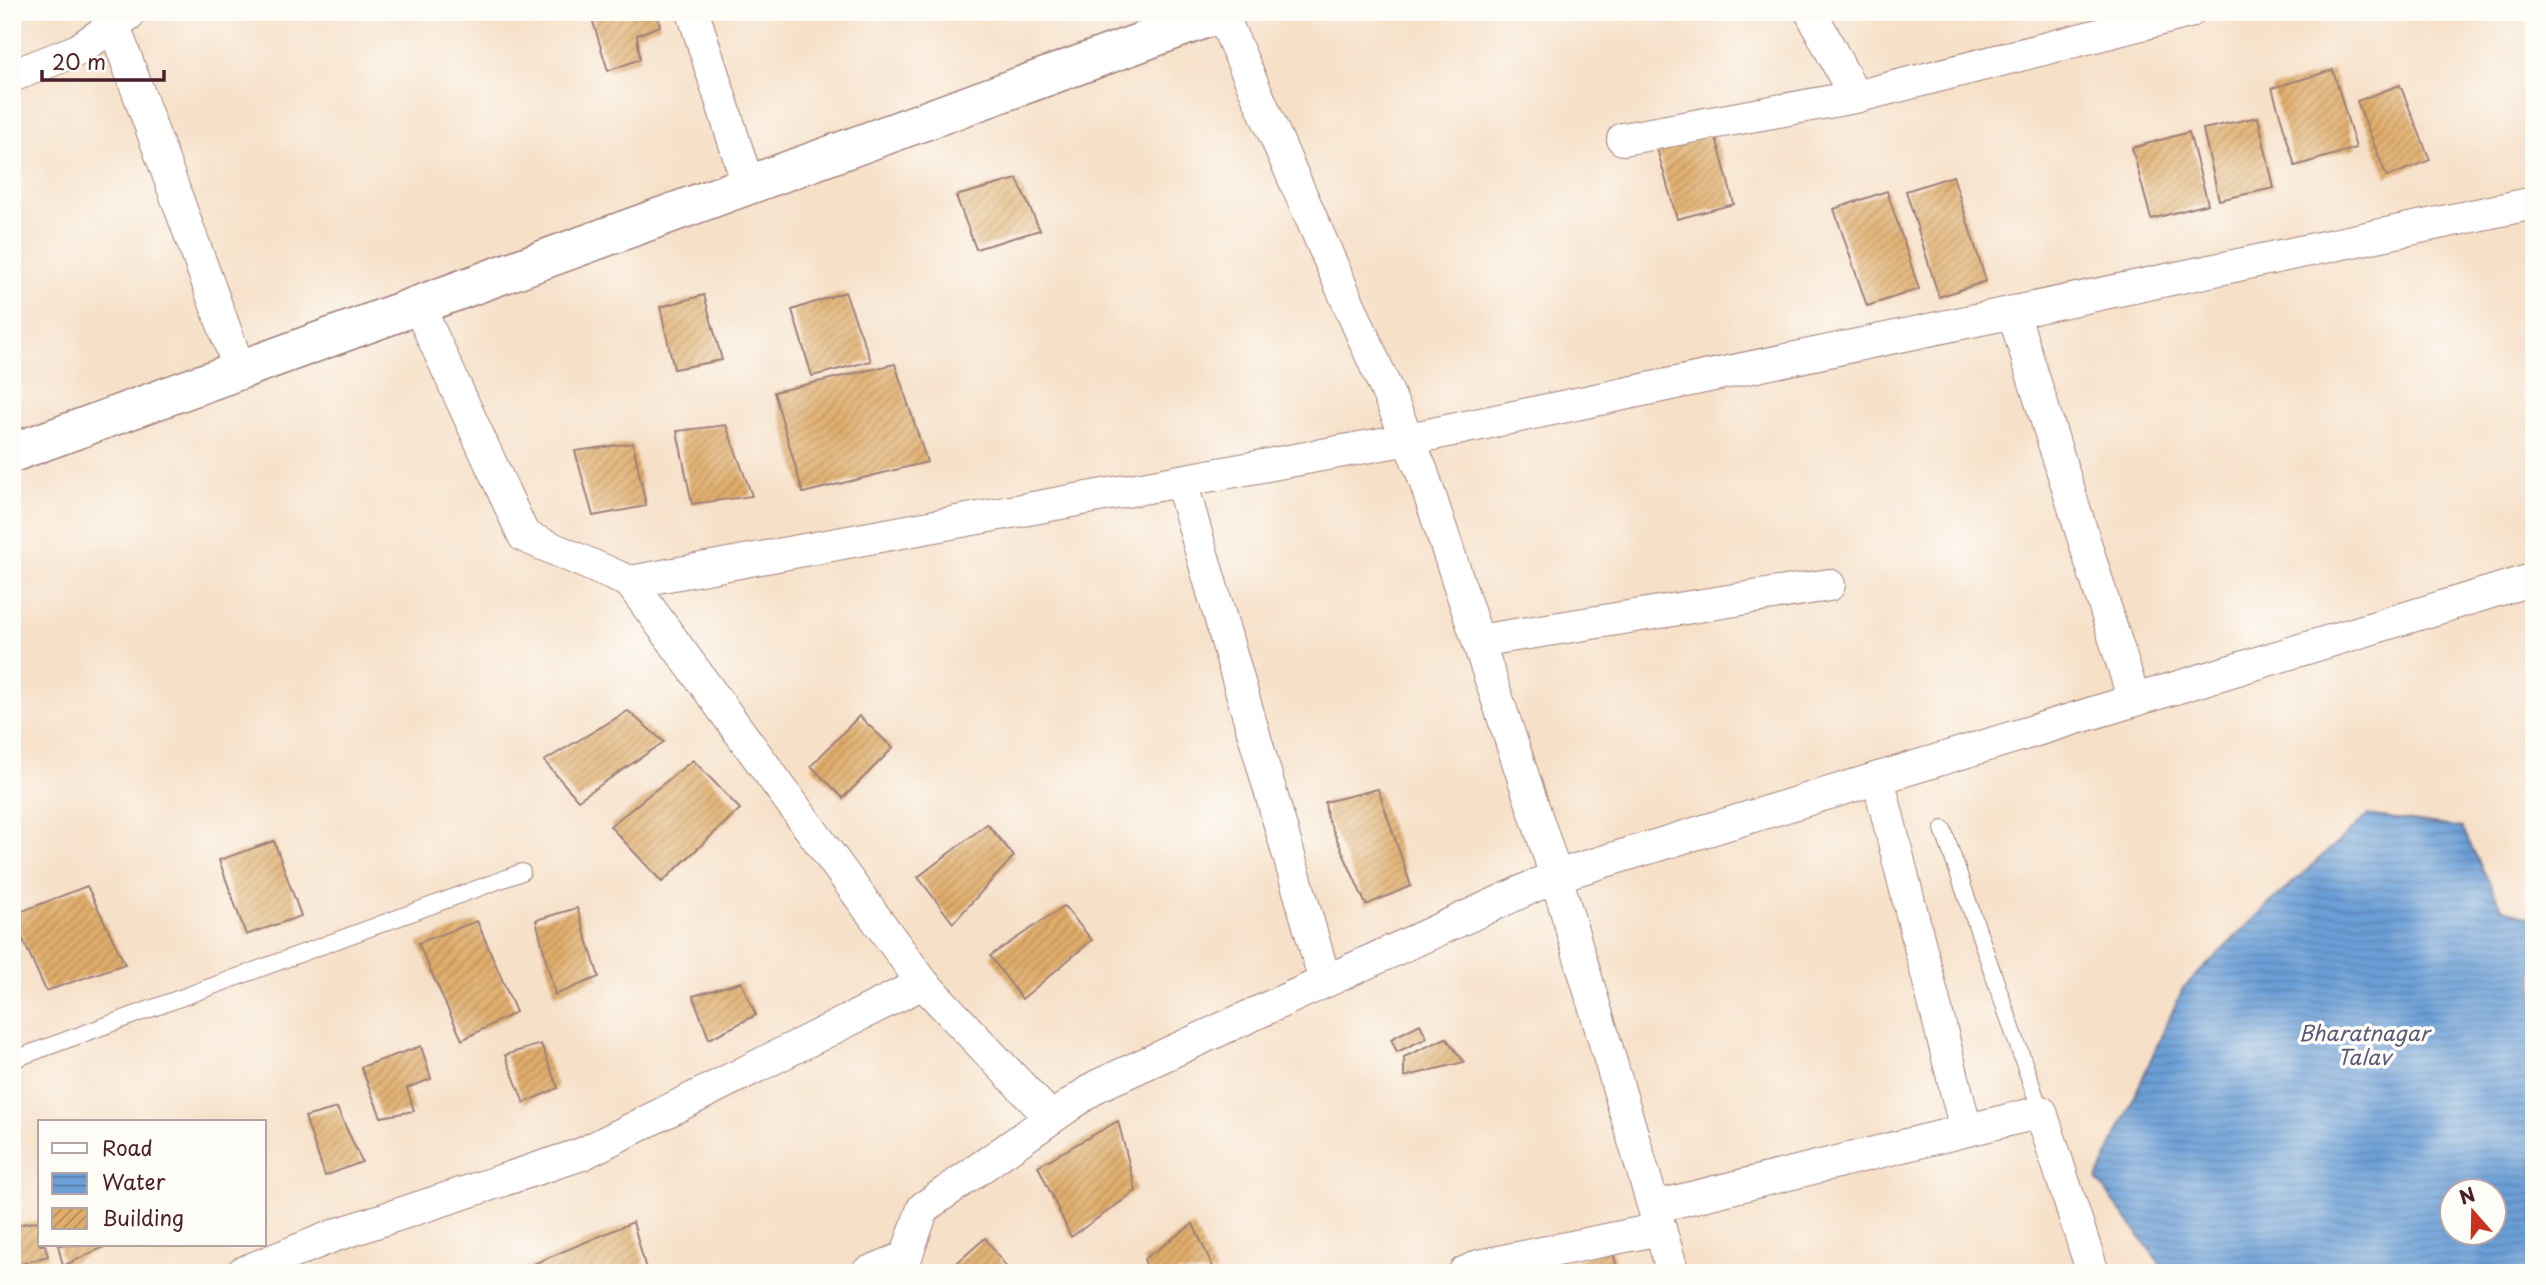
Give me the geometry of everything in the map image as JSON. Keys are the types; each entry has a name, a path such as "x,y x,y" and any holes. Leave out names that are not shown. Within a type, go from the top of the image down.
{"street":[{"path":"693,12 748,186"},
{"path":"1811,12 1855,97"},
{"path":"1623,139 1855,97 2189,12"},
{"path":"12,453 1222,13 1409,439 1556,876 1673,1273"},
{"path":"12,76 78,50 118,17 240,370"},
{"path":"630,582 1409,439 2534,203"},
{"path":"418,306 524,536 630,582 923,983 1051,1118"},
{"path":"2013,312 2134,700"},
{"path":"1181,481 1325,981"},
{"path":"867,1273 906,1257 923,1208 1097,1086 1556,876 2534,579"},
{"path":"1478,641 1829,585"},
{"path":"1878,778 1966,1130"},
{"path":"242,1273 333,1236 582,1154 923,983"},
{"path":"1464,1273 1479,1266 1966,1130 2041,1112 2093,1273"}],"lane":[{"path":"1944,829 2041,1112"},
{"path":"12,1060 522,872"}],"water":[{"name":"Bharatnagar Talav","path":"2368,815 2462,828 2502,908 2534,919 2534,1273 2167,1273 2097,1179 2183,988 2270,903"}],"building":[{"path":"590,12 657,12 660,26 637,35 640,59 608,71"},
{"path":"2333,70 2356,148 2295,166 2272,88"},
{"path":"2400,85 2430,160 2387,177 2357,101"},
{"path":"2258,117 2274,188 2219,200 2203,129"},
{"path":"2189,132 2208,204 2151,219 2132,148"},
{"path":"1715,133 1734,204 1677,219 1657,149"},
{"path":"1953,176 1986,281 1939,297 1906,191"},
{"path":"1017,179 1040,230 976,249 956,196"},
{"path":"1887,191 1919,289 1867,306 1834,209"},
{"path":"845,292 871,361 812,376 792,310"},
{"path":"704,295 722,360 674,369 660,307"},
{"path":"895,364 927,462 803,493 774,392"},
{"path":"726,425 752,496 692,504 677,431"},
{"path":"633,443 646,506 593,516 575,451"},
{"path":"628,711 664,742 578,800 544,761"},
{"path":"859,716 893,748 843,798 811,766"},
{"path":"693,760 740,809 662,882 610,826"},
{"path":"1378,789 1411,886 1366,905 1327,817 1325,802"},
{"path":"987,824 1014,856 953,923 918,877"},
{"path":"274,841 301,916 246,935 219,860"},
{"path":"87,886 125,964 46,991 12,915"},
{"path":"1064,906 1092,940 1022,999 990,956"},
{"path":"577,908 599,977 555,995 536,920"},
{"path":"477,921 516,1012 462,1040 418,943"},
{"path":"741,982 756,1015 709,1039 693,996"},
{"path":"1420,1024 1427,1038 1397,1052 1391,1039"},
{"path":"1446,1038 1464,1062 1404,1077 1404,1057"},
{"path":"541,1044 558,1088 524,1103 505,1055"},
{"path":"421,1046 431,1079 407,1088 414,1111 381,1117 361,1067"},
{"path":"337,1108 362,1162 325,1176 305,1117"},
{"path":"1118,1121 1136,1191 1071,1237 1038,1166"},
{"path":"38,1221 38,1246 45,1246 48,1256 12,1267 12,1226"},
{"path":"633,1222 647,1273 522,1273 521,1269"},
{"path":"1193,1224 1216,1273 1149,1273 1144,1259"},
{"path":"985,1238 1011,1273 951,1273 949,1270"},
{"path":"58,1246 106,1246 63,1266"},
{"path":"1611,1247 1619,1273 1544,1273 1544,1272"}]}
